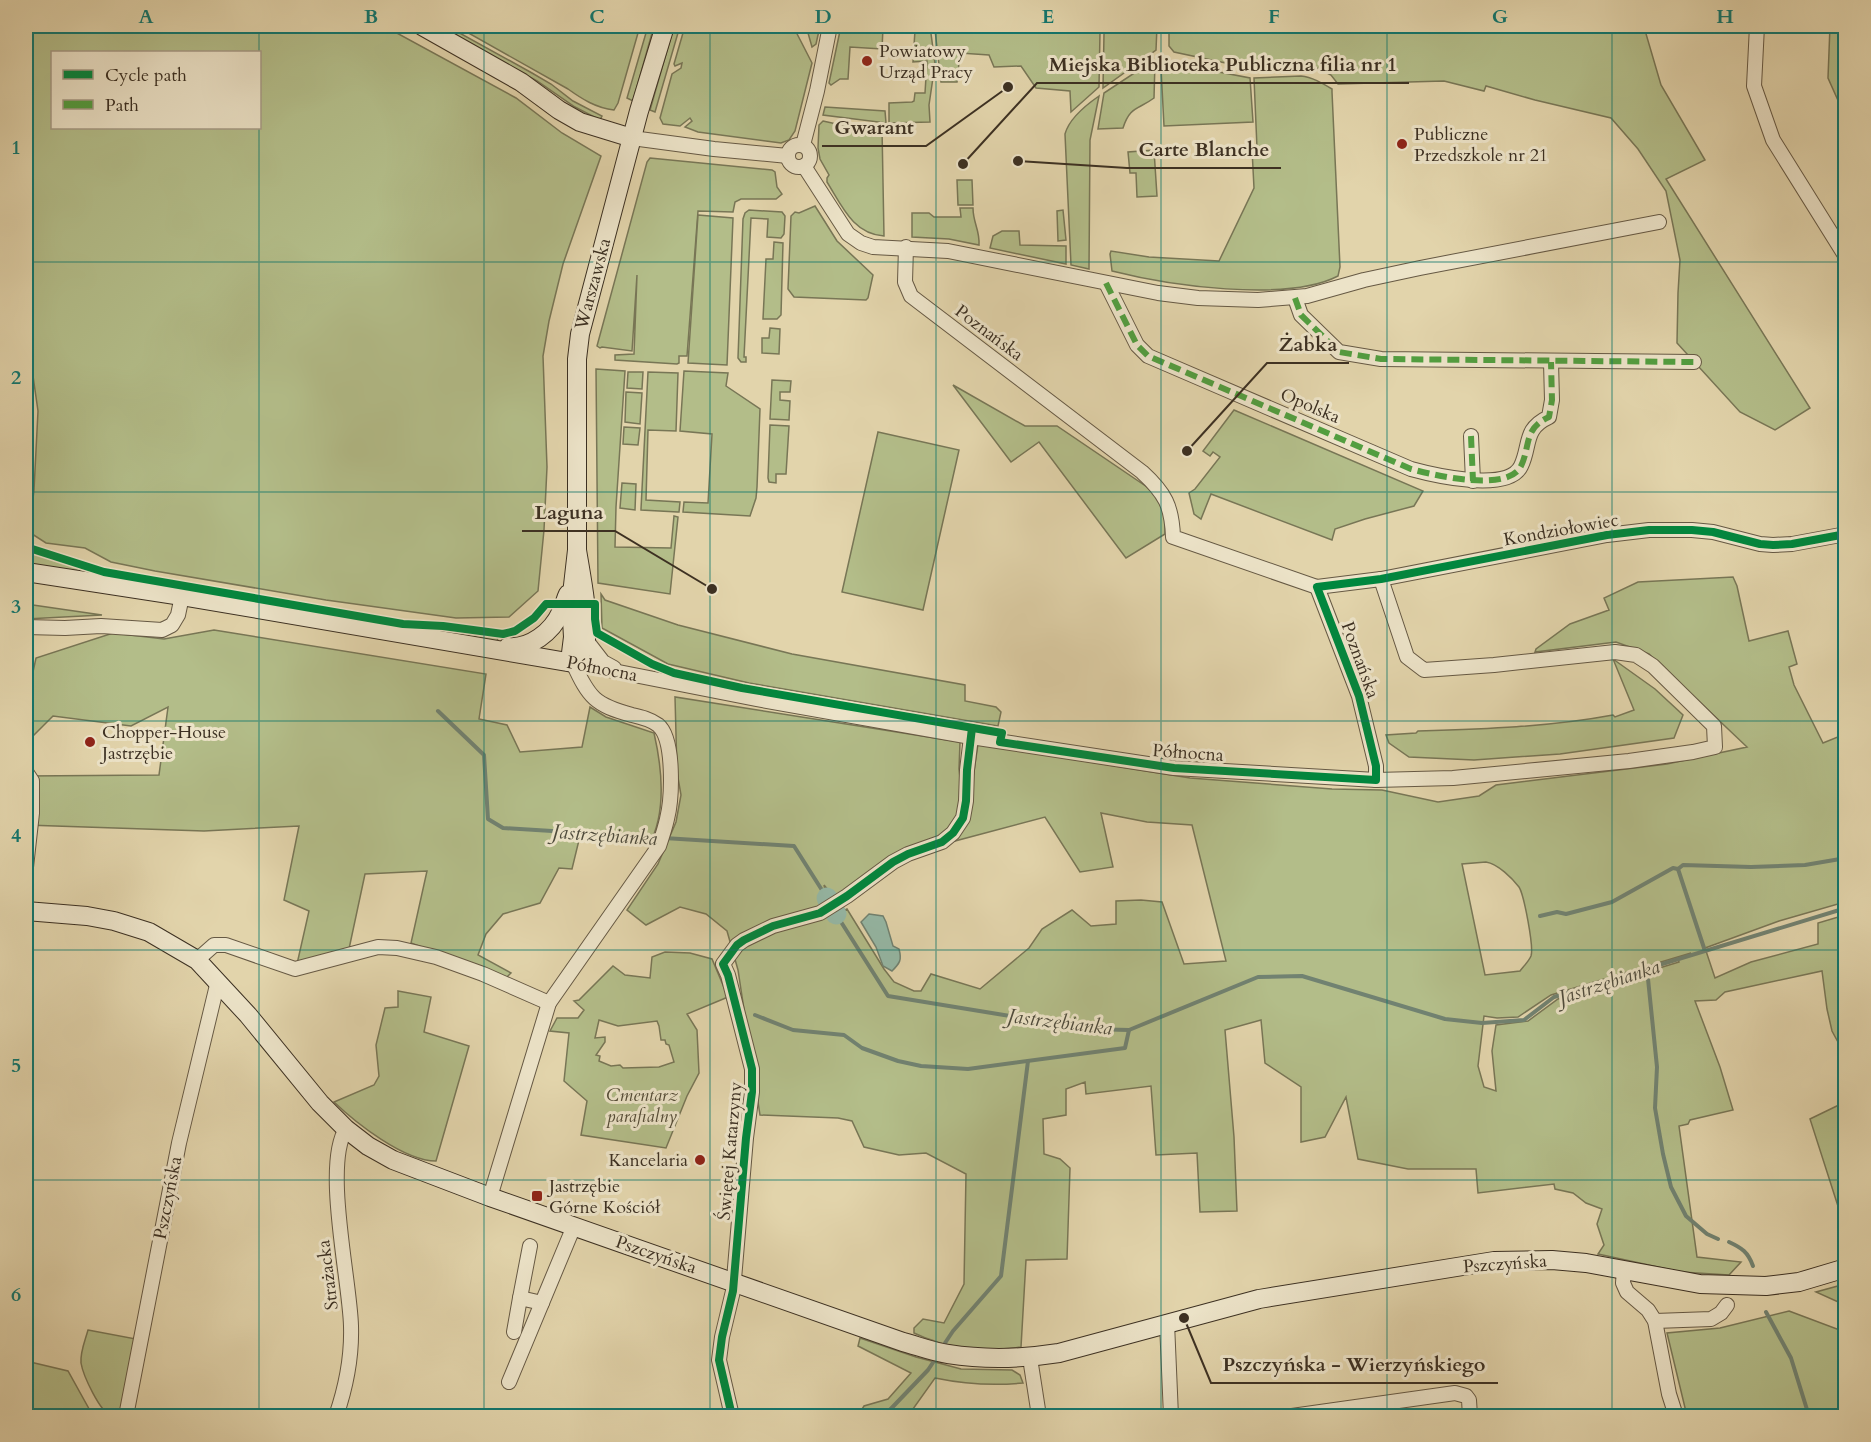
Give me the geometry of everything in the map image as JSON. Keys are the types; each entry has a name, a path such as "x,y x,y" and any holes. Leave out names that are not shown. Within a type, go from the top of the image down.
{"street":[{"path":"422,26 521,81 559,110 580,122 632,138 788,156"},
{"name":"Warszawska","path":"573,663 571,603 577,550 577,358 580,334 632,138 665,26"},
{"path":"803,146 830,26"},
{"path":"1757,26 1754,86 1773,140 1845,257"},
{"path":"803,146 809,150 811,157 808,163 798,168 793,166 788,156 793,147 803,146"},
{"path":"804,166 848,234 861,243 873,247 948,251 1106,283 1198,298 1258,300 1295,298 1420,268 1659,222"},
{"name":"Poznańska","path":"906,248 905,282 911,296 1142,472 1157,486 1167,500 1173,537 1317,586 1359,696 1376,766 1376,780"},
{"name":"Opolska","path":"1106,283 1137,345 1148,356 1411,469 1444,477 1473,481 1508,477 1520,468 1529,434 1539,422 1549,417 1552,400 1551,362"},
{"path":"1295,298 1301,315 1339,352 1381,359 1694,362"},
{"path":"1471,436 1473,481"},
{"name":"Kondziołowiec","path":"1317,586 1381,579 1607,535 1649,530 1713,532 1773,545 1792,544 1845,534"},
{"name":"Warszawska","path":"577,550 585,603 586,639"},
{"name":"Północna","path":"30,570 483,647 971,737 1174,768 1376,780 1453,778 1629,761 1715,747 1714,726 1653,666 1636,655 1615,652 1424,670 1407,657 1381,579"},
{"path":"483,647 517,648 540,638 561,613 574,579"},
{"path":"26,627 101,626 162,630 172,625 178,615 182,596"},
{"path":"490,1197 549,1003 661,841 668,818 671,774 668,746 662,730 647,719 610,709 598,703 582,683 573,663 581,653 586,639"},
{"path":"586,639 603,662 620,673"},
{"name":"Świętej Katarzyny","path":"734,1282 752,1092 752,1069 723,964 737,945 752,936 773,926 820,913 893,862 942,842 953,833 963,818 971,737"},
{"path":"26,772 32,781 32,813 26,867"},
{"name":"Pszczyńska","path":"26,911 87,916 114,921 149,932 197,960 248,1015 343,1133 393,1160 490,1197 903,1342 946,1354 990,1359 1030,1358 1059,1353 1259,1299 1494,1261 1552,1260 1586,1263 1700,1284 1766,1286 1799,1282 1845,1268"},
{"path":"197,960 214,945 226,945 295,969 378,947 397,948 436,957 483,974 549,1003"},
{"name":"Pszczyńska","path":"126,1416 178,1143 218,981"},
{"name":"Strażacka","path":"336,1416 348,1379 351,1328 338,1203 337,1151 343,1133"},
{"path":"509,1382 574,1226"},
{"path":"514,1332 530,1246"},
{"path":"1624,1270 1623,1284 1627,1292 1648,1310 1655,1321 1676,1416"},
{"path":"732,1416 719,1360 734,1282"},
{"path":"520,1298 542,1304"},
{"path":"1655,1321 1711,1319 1722,1313 1727,1305"},
{"path":"1167,1323 1171,1416"},
{"path":"1030,1358 1039,1416"},
{"path":"1292,1416 1455,1393 1466,1396 1469,1400 1470,1416"}],"green space":[{"path":"26,26 384,26 516,98 562,133 601,156 563,264 543,356 547,467 538,591 509,617 456,618 326,600 155,571 111,562 85,548 46,543 29,532 34,490 38,411 26,327"},
{"path":"436,26 447,26 532,73 573,101 602,116 600,120 575,107 537,81"},
{"path":"456,26 640,26 614,110 589,102"},
{"path":"648,26 654,26 633,101 627,98"},
{"path":"674,26 680,26 655,112 650,110"},
{"path":"685,26 793,26 812,63 795,131 789,140 781,143 698,132 685,127 692,121 690,118 680,126 663,124 660,118 672,74 681,68 682,63 675,66 674,64"},
{"path":"806,26 820,26 816,44 812,47"},
{"path":"841,26 883,28 882,49 850,47 848,79 840,79 831,85 829,83"},
{"path":"908,26 930,26 935,64 929,105 930,122 889,123 889,103 912,102 915,93 925,93 927,61 913,62 915,30 908,29"},
{"path":"937,26 986,26 1100,32 1099,87 1071,112 1070,91 1036,88 1021,66 994,67 989,55 960,53 957,82 941,82 935,30"},
{"path":"1114,26 1157,26 1156,50 1103,88 1104,34"},
{"path":"1169,26 1645,26 1661,85 1705,160 1666,179 1810,408 1775,430 1740,412 1677,343 1680,260 1666,191 1638,149 1611,118 1486,86 1484,91 1444,81 1338,84 1331,75 1313,66 1249,68 1174,52 1169,46"},
{"path":"1830,26 1845,26 1845,116 1828,78"},
{"path":"1151,62 1155,62 1154,98 1135,109 1123,128 1098,129 1104,93"},
{"path":"1163,63 1250,78 1253,122 1164,126 1161,68"},
{"path":"1301,76 1313,79 1332,89 1340,267 1338,276 1316,284 1288,289 1258,290 1194,286 1112,271 1111,251 1149,257 1219,261 1254,188 1252,149 1257,148 1254,78"},
{"path":"1099,96 1090,140 1089,269 1071,265 1065,134 1074,118"},
{"path":"825,107 885,111 886,123 823,115"},
{"path":"823,121 850,127 882,128 884,236 873,234 856,224 843,209 827,182 829,175 820,159 818,148 819,125"},
{"path":"1154,150 1157,196 1137,197 1136,173 1130,173 1128,152"},
{"path":"650,158 772,170 775,172 777,187 782,194 776,199 741,199 735,202 733,212 698,211 687,356 679,356 677,364 615,360 615,355 634,354 637,275 632,351 597,346 647,162"},
{"path":"957,180 972,180 973,205 958,205"},
{"path":"815,206 837,241 873,275 866,300 794,297 788,289 791,216 795,212 799,213"},
{"path":"960,208 973,208 979,245 949,239 912,237 912,213 929,213 934,217 961,217"},
{"path":"749,210 782,212 785,216 784,234 781,238 767,237 768,219 751,218 744,357 746,357 746,362 741,362 738,358 743,219"},
{"path":"1063,210 1066,240 1058,241 1057,211"},
{"path":"698,215 733,218 727,365 688,363"},
{"path":"1002,231 1019,231 1020,245 1066,246 1066,264 990,248 993,236"},
{"path":"774,242 783,243 781,315 777,319 763,319 766,259 773,259"},
{"path":"770,328 780,329 779,354 762,353 762,338 769,338"},
{"path":"596,369 625,371 615,547 671,548 674,516 678,517 670,594 598,583"},
{"path":"684,371 728,373 726,386 760,409 756,498 750,516 683,512 684,502 708,503 712,434 680,431"},
{"path":"628,372 643,372 642,389 627,388"},
{"path":"648,372 678,373 676,431 648,430 646,500 680,502 679,512 641,510"},
{"path":"772,380 791,381 790,392 780,392 780,400 790,401 789,420 770,419"},
{"path":"953,385 1025,426 1057,426 1150,489 1165,510 1165,534 1126,558 1039,442 1011,462"},
{"path":"626,392 642,393 640,424 625,422"},
{"path":"1234,410 1423,491 1414,506 1335,529 1332,540 1211,494 1201,519 1194,514 1189,493 1195,489 1220,457 1213,452 1210,456 1203,451"},
{"path":"770,425 789,426 786,474 776,474 776,483 769,482 768,478"},
{"path":"624,427 640,428 638,445 623,444"},
{"path":"878,432 959,450 923,610 842,592"},
{"path":"622,483 636,484 635,510 620,508"},
{"path":"26,547 101,574 405,626 498,636 497,643 31,564 26,561"},
{"path":"1733,577 1749,641 1788,631 1797,664 1789,667 1794,685 1823,743 1845,734 1845,902 1779,921 1705,948 1715,978 1751,962 1818,944 1818,923 1845,915 1845,1055 1832,1031 1822,971 1725,992 1716,1000 1695,1001 1720,1067 1733,1110 1690,1120 1688,1124 1679,1126 1697,1257 1741,1262 1729,1275 1681,1272 1598,1254 1604,1245 1597,1224 1602,1209 1586,1203 1573,1193 1555,1189 1554,1184 1478,1193 1476,1169 1408,1169 1358,1159 1346,1097 1325,1137 1301,1142 1301,1087 1265,1063 1261,1020 1225,1030 1234,1137 1237,1211 1200,1212 1197,1153 1156,1155 1151,1086 1086,1094 1085,1082 1066,1089 1066,1115 1043,1119 1044,1154 1060,1159 1070,1168 1067,1259 1026,1260 1021,1347 980,1349 939,1343 914,1333 914,1328 923,1319 944,1323 964,1284 966,1174 926,1153 899,1155 864,1147 852,1121 838,1118 760,1115 738,970 727,931 706,914 680,907 646,925 627,910 658,864 676,822 681,795 677,772 675,697 960,742 959,769 962,795 960,819 946,834 835,898 824,885 831,916 847,909 894,982 914,991 921,991 931,974 980,989 1029,948 1042,929 1072,910 1091,926 1116,924 1116,901 1162,902 1184,964 1226,961 1192,825 1147,822 1101,813 1113,867 1080,872 1045,817 955,841 967,819 978,744 1190,778 1332,789 1382,790 1438,802 1479,796 1496,785 1667,764 1747,747 1649,654 1616,642 1535,652 1570,624 1609,610 1604,598 1638,582","holes":["1486,862 1504,872 1516,883 1521,892 1532,951 1530,958 1520,971 1485,975 1462,864","1691,953 1678,959 1679,962 1558,999 1528,1021 1496,1025 1492,1051 1496,1091 1484,1087 1478,1066 1484,1016 1518,1017 1551,995"]},
{"path":"601,594 605,600 678,625 792,654 965,685 965,701 996,707 1001,712 998,726 749,683 668,664 602,628"},
{"path":"26,604 102,615 26,619"},
{"path":"214,630 486,674 479,719 507,725 520,752 582,747 590,707 606,717 654,733 661,775 661,804 655,832 649,845 579,840 572,869 559,868 540,903 503,914 486,934 478,955 511,973 504,980 411,943 427,871 365,874 349,949 297,964 309,911 284,900 299,826 204,831 26,825 26,776 159,775 168,707 131,726 53,716 26,743 26,704 36,658 113,633 164,639"},
{"path":"1613,659 1655,689 1683,715 1674,738 1560,754 1474,760 1409,757 1389,743 1386,735 1418,731 1541,725 1613,715 1615,717 1634,710"},
{"name":"Cmentarz parafialny","path":"665,952 690,953 712,959 728,997 687,1014 697,1030 699,1073 666,1148 581,1135 587,1101 564,1081 569,1033 550,1031 557,1018 578,1018 584,1010 574,1001 579,1000 613,966 625,975 650,978 652,957","holes":["599,1020 618,1026 657,1021 661,1040 665,1040 669,1045 674,1062 659,1067 623,1068 620,1065 611,1066 599,1061 600,1056 596,1055 605,1042 605,1037 595,1038"]},
{"path":"398,991 431,997 424,1032 469,1046 436,1161 410,1155 395,1148 368,1130 334,1102 374,1085 379,1076 376,1045 385,1008 398,1007"},
{"path":"1845,1102 1845,1228 1810,1119"},
{"path":"1845,1284 1845,1305 1816,1292"},
{"path":"1789,1311 1845,1332 1845,1416 1687,1416 1667,1333 1720,1328"},
{"path":"88,1330 136,1339 121,1416 112,1416 102,1408 85,1376 81,1359"},
{"path":"860,1338 961,1369 1012,1370 1020,1375 1023,1383 979,1384 935,1378 908,1416 858,1416 864,1406 888,1399 911,1373 858,1346"},
{"path":"26,1361 68,1371 93,1416 26,1416"}],"shaded area":[{"path":"869,914 883,916 893,946 899,949 900,961 892,971 883,966 876,947 861,922"}],"waterway":[{"name":"Jastrzębianka","path":"438,711 484,755 488,819 503,828 794,846 827,898"},
{"path":"1540,916 1557,912 1566,914 1612,902 1673,868 1678,869 1683,865 1751,867 1805,865 1846,858"},
{"path":"1678,869 1705,951"},
{"name":"Jastrzębianka","path":"827,898 836,914"},
{"name":"Jastrzębianka","path":"836,914 888,996 1089,1029 1129,1030 1258,977 1302,976 1445,1019 1482,1023 1524,1020 1554,997 1846,908"},
{"path":"1647,969 1657,1067 1655,1108 1671,1187 1686,1216 1707,1234 1718,1239"},
{"path":"755,1015 793,1030 844,1035 862,1048 898,1061 921,1066 968,1069 1125,1048 1129,1030"},
{"path":"945,1343 1001,1276 1028,1061"},
{"path":"1729,1242 1744,1251 1753,1266"},
{"path":"1766,1312 1791,1358 1809,1416"},
{"path":"884,1416 934,1361"}],"marked path":[{"path":"1106,283 1137,345 1148,356 1411,469 1452,478 1501,479 1513,474 1521,466 1531,432 1549,417 1552,400 1551,362"},
{"path":"1295,298 1301,315 1339,352 1381,359 1694,362"},
{"path":"1471,436 1473,481"}],"cycle path":[{"path":"26,547 104,572 403,624 443,626 503,634 515,631 534,618 546,604 595,604 597,633 652,664 674,673 742,688 1002,733 1000,742 1174,768 1376,780 1376,766 1359,696 1317,587 1381,579 1607,535 1649,530 1713,532 1773,545 1792,544 1846,534"},
{"path":"732,1416 719,1360 733,1291 752,1092 752,1069 728,975 723,964 737,945 744,940 773,926 820,913 893,862 942,842 953,833 963,818 972,728"}],"place":[{"name":"Powiatowy Urząd Pracy","path":"867,61"},
{"name":"Gwarant","path":"1008,87"},
{"name":"Publiczne Przedszkole nr 21","path":"1402,144"},
{"name":"Carte Blanche","path":"1018,161"},
{"name":"Miejska Biblioteka Publiczna filia nr 1","path":"963,164"},
{"name":"Żabka","path":"1187,451"},
{"name":"Laguna","path":"712,589"},
{"name":"Chopper-House Jastrzębie","path":"90,742"},
{"name":"Kancelaria","path":"700,1160"},
{"name":"Jastrzębie Górne Kościół","path":"537,1196"},
{"name":"Pszczyńska - Wierzyńskiego","path":"1184,1318"}]}
